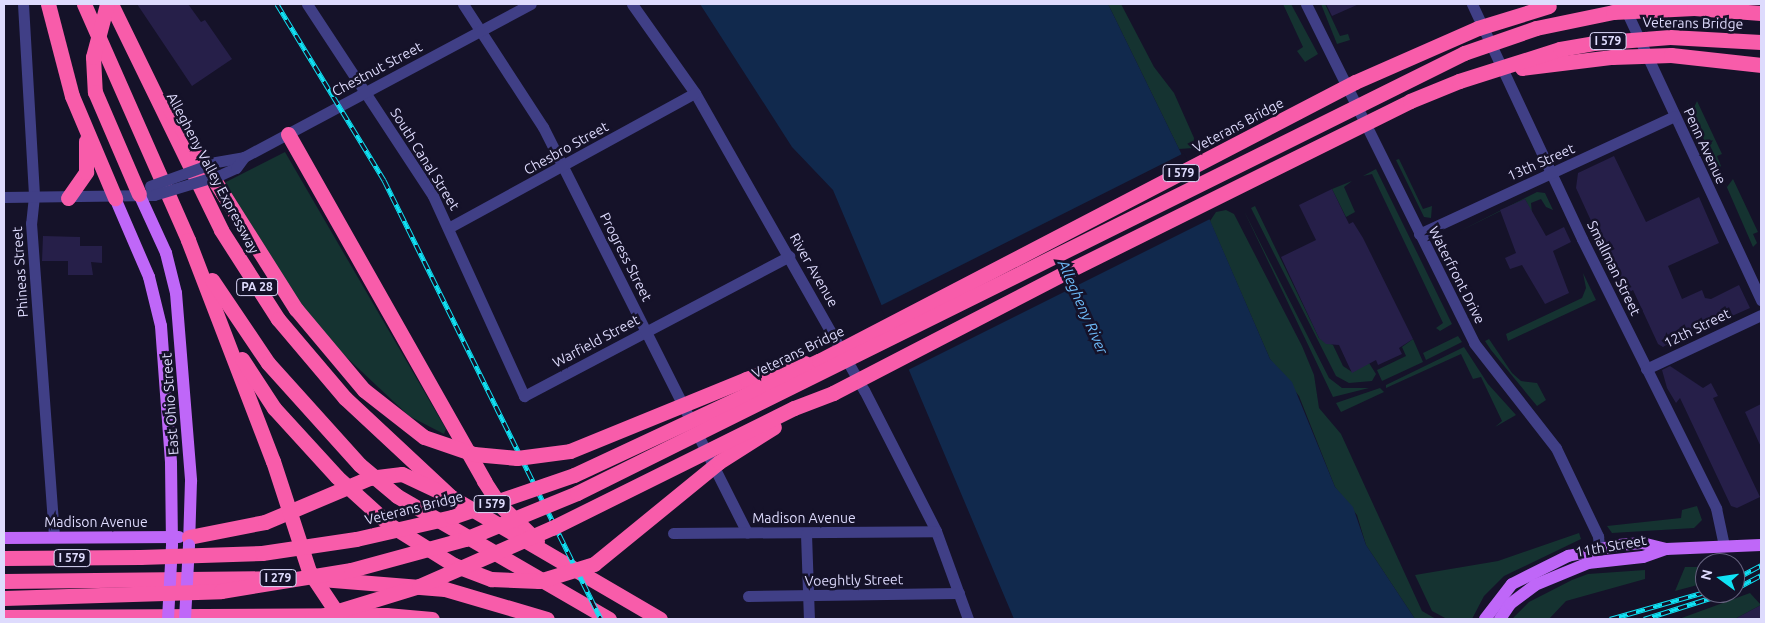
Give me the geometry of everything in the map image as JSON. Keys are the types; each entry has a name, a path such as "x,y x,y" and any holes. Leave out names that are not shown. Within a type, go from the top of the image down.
{"highway":[{"path":"48,4 65,76 85,130 115,198"},
{"name":"PA 28","path":"84,4 188,240 268,363 360,465 397,496 609,619"},
{"path":"107,4 93,57 100,107 144,193"},
{"name":"Allegheny Valley Expressway","path":"111,4 221,230 278,319 345,398 451,497"},
{"name":"Veterans Bridge","path":"4,558 262,553 407,529 574,475 819,361 1355,82 1478,28 1554,4"},
{"path":"4,598 221,591 351,570 456,542 577,494 1464,53 1536,28 1613,12 1694,8 1761,13"},
{"path":"126,32 164,102 280,285 325,347 364,390 424,437 474,454 517,458 570,451 781,366 819,361"},
{"name":"Veterans Bridge","path":"312,619 419,586 552,528 786,412 833,393 1072,269 1410,101 1460,81 1560,49 1593,43 1670,37 1761,42"},
{"path":"1460,81 1612,56 1671,55 1761,65"},
{"path":"68,198 86,172 85,130"},
{"path":"288,134 484,481 517,523 559,560"},
{"path":"188,240 273,461 309,571 341,619"},
{"path":"221,322 274,408 337,477 390,525 454,565 491,579 539,581 594,564 719,462 833,393"},
{"path":"189,541 265,522 351,485 392,474 409,477 451,497"},
{"name":"PA 28","path":"451,497 660,619"},
{"name":"I 279","path":"4,580 291,578 384,582 475,596 548,619"},
{"path":"4,617 386,615 430,619"}],"main road":[{"name":"East Ohio Street","path":"144,193 166,253 176,293 191,481 185,619"},
{"name":"East Ohio Street","path":"115,198 149,276 161,326 171,463 172,541 168,619"},
{"name":"Madison Avenue","path":"4,538 54,537 189,541"},
{"name":"11th Street","path":"1532,580 1599,546 1642,543 1666,549"},
{"name":"11th Street","path":"1532,580 1588,563 1643,557 1666,549 1761,545"},
{"path":"1486,619 1500,596 1532,580"},
{"path":"1500,619 1510,604 1532,580"}],"street":[{"name":"Phineas Street","path":"23,4 34,196 31,223 54,537"},
{"name":"South Canal Street","path":"307,4 450,227 524,396"},
{"name":"Progress Street","path":"463,4 543,127 747,533"},
{"name":"River Avenue","path":"632,4 696,93 872,404 936,532 968,619"},
{"name":"Waterfront Drive","path":"1306,4 1419,234 1483,357 1556,448 1598,536 1599,546"},
{"name":"Smallman Street","path":"1472,4 1646,368 1716,508 1724,546"},
{"name":"Penn Avenue","path":"1623,4 1761,300"},
{"name":"Chestnut Street","path":"144,193 155,182 216,162 244,157 528,6"},
{"name":"Chesbro Street","path":"450,227 564,168 696,93"},
{"name":"13th Street","path":"1419,234 1674,116"},
{"name":"Chestnut Street","path":"4,197 115,198 144,193 160,195 236,168 244,157"},
{"name":"Warfield Street","path":"524,396 788,256"},
{"name":"12th Street","path":"1646,368 1761,315"},
{"name":"Madison Avenue","path":"673,533 806,534 936,532"},
{"path":"806,534 809,619"},
{"name":"Voeghtly Street","path":"748,596 960,593"}],"green space":[{"path":"1108,4 1121,4 1154,67 1174,93 1194,138 1193,148 1179,149"},
{"path":"1283,4 1291,4 1318,54 1305,62 1297,51 1303,47"},
{"path":"1321,4 1325,4 1340,36 1348,34 1350,40 1337,44"},
{"path":"1685,97 1692,112 1697,101 1722,154 1717,156 1721,166 1717,169"},
{"path":"285,152 446,429 444,434 409,416 328,340 300,304 224,183"},
{"path":"1399,159 1423,209 1432,206 1431,218 1424,217 1396,160"},
{"path":"1376,169 1452,324 1440,331 1436,328 1443,323 1372,174 1363,176"},
{"path":"1722,176 1727,187 1733,179 1758,232 1753,234 1757,243 1753,247"},
{"path":"1352,181 1344,187 1355,212 1346,217 1332,189"},
{"path":"1537,192 1545,193 1553,210 1546,207 1541,199 1531,203 1532,213 1525,199 1458,232"},
{"path":"1255,206 1319,338 1333,345 1343,366 1352,372 1369,363 1376,374 1372,381 1349,383 1336,376 1251,208"},
{"path":"1226,210 1234,214 1302,346 1314,375 1319,408 1341,434 1422,611 1436,619 1415,619 1366,545 1357,515 1335,487 1299,396 1270,359 1210,221 1216,212"},
{"path":"1244,211 1329,378 1342,388 1369,388 1333,397"},
{"path":"1583,273 1596,300 1508,341 1506,334 1582,298 1586,288"},
{"path":"1458,336 1462,342 1426,360 1423,353"},
{"path":"1413,339 1423,362 1382,381 1377,370 1406,356 1402,347"},
{"path":"1489,339 1512,373 1521,381 1537,383 1546,400 1537,406 1491,350 1485,341"},
{"path":"1464,347 1488,384 1516,415 1495,427 1502,421 1481,377 1473,379 1461,354 1386,388 1386,385"},
{"path":"1380,388 1384,392 1341,412 1336,403"},
{"path":"1697,506 1702,520 1694,528 1612,533 1607,526 1681,518 1682,510"},
{"path":"1579,533 1581,539 1504,576 1484,596 1472,619 1447,619 1432,611 1415,575 1498,561"},
{"path":"1685,567 1695,567 1695,586 1675,591"},
{"path":"1645,570 1645,579 1566,601 1549,619 1512,619 1529,602 1588,574"},
{"path":"1750,593 1761,605 1735,619 1679,619 1723,603 1745,603 1745,595"}],"water":[{"name":"Allegheny River","path":"700,4 1108,4 1180,151 1270,359 1292,382 1335,487 1353,507 1366,545 1415,619 1014,619 833,190 792,147"}],"pier":[{"path":"1184,153 1212,218 908,370 880,306"}],"building":[{"path":"137,4 188,4 201,22 205,20 232,59 192,86"},
{"path":"1326,4 1359,4 1332,16"},
{"path":"1614,156 1646,222 1699,197 1719,243 1668,266 1682,299 1702,290 1705,298 1711,299 1739,285 1750,308 1705,328 1703,323 1663,347 1658,344 1633,290 1625,295 1576,188 1578,173"},
{"path":"1332,189 1349,224 1353,222 1363,238 1413,339 1399,348 1402,354 1378,365 1376,360 1352,373 1339,345 1326,344 1319,338 1281,257 1316,240 1299,205"},
{"path":"1525,199 1546,236 1564,227 1571,242 1553,251 1569,293 1545,304 1522,265 1510,269 1505,258 1516,253 1500,210"},
{"path":"43,236 80,237 80,246 102,246 102,263 91,262 93,275 68,275 68,261 42,261"},
{"path":"1670,366 1703,388 1711,383 1718,396 1713,398 1760,497 1737,508 1731,506 1680,398 1676,403 1667,388 1662,370"},
{"path":"1761,404 1761,447 1745,412"},
{"path":"1761,605 1761,619 1735,619"}],"railway":[{"path":"277,4 384,180 601,619"},
{"path":"1745,574 1761,565"},
{"path":"1745,584 1761,575"},
{"path":"1610,619 1695,595"},
{"path":"1644,619 1695,603"}]}
